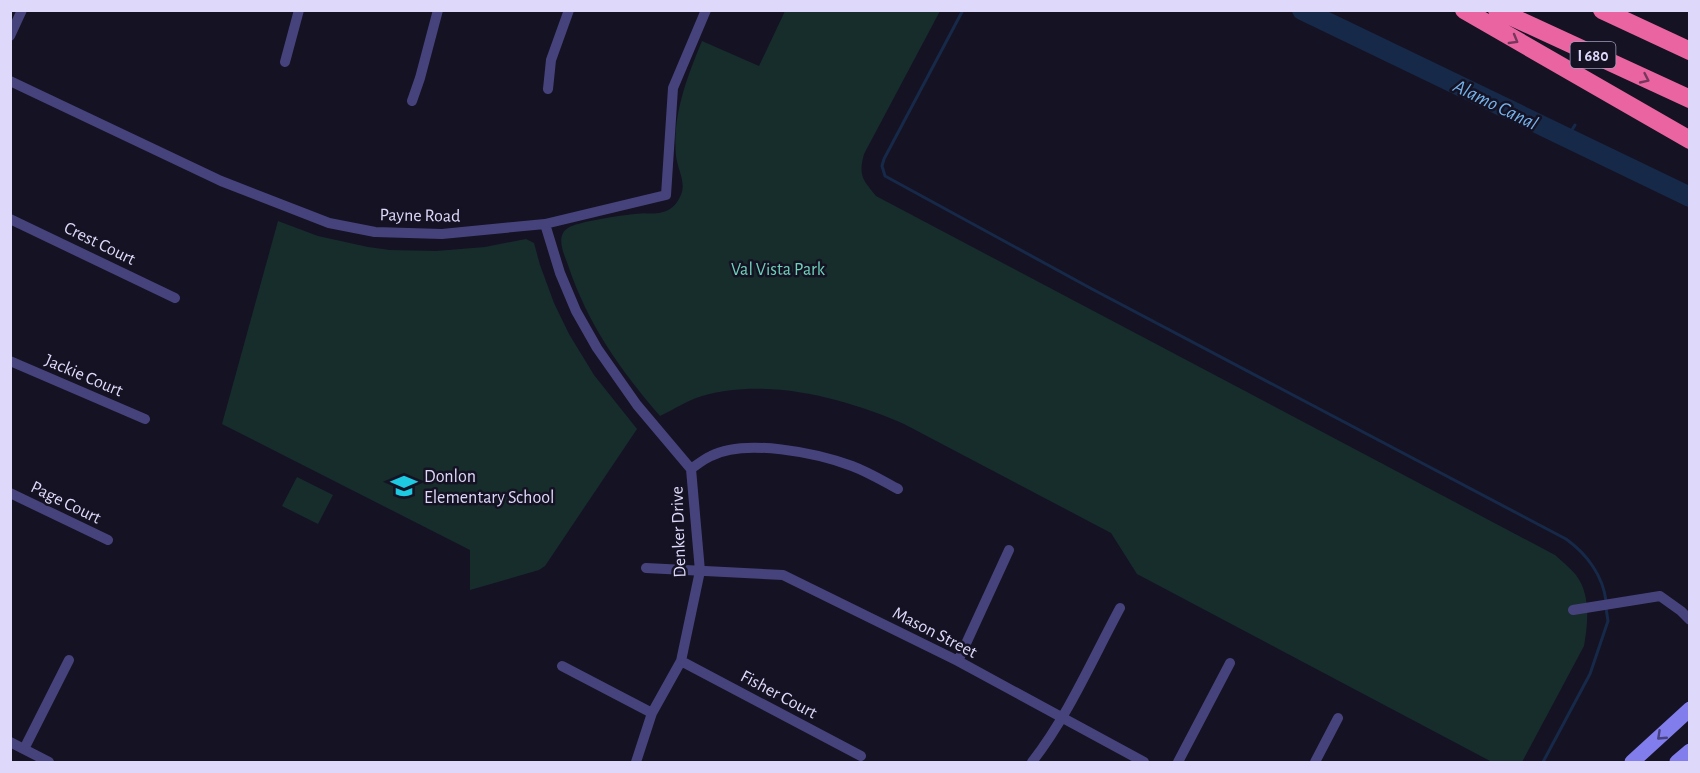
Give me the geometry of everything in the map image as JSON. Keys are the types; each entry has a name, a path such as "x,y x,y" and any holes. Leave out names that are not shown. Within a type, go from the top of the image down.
{"highway":[{"path":"1464,10 1689,140"},
{"name":"I 680","path":"1497,10 1689,99"},
{"name":"I 680","path":"1602,10 1689,51"}],"main road":[{"path":"1632,762 1689,709"},
{"path":"1677,762 1689,751"}],"street":[{"path":"10,36 22,10"},
{"path":"285,62 299,10"},
{"path":"412,101 438,10"},
{"path":"548,89 551,60 569,10"},
{"name":"Payne Road","path":"10,81 221,181 329,223 409,234 442,234 545,224 666,195 673,88 706,10"},
{"name":"Crest Court","path":"10,219 175,298"},
{"name":"Denker Drive","path":"545,224 560,273 576,311 597,348 637,405 692,469 700,571 681,661 652,713 636,762"},
{"name":"Jackie Court","path":"10,361 145,419"},
{"path":"692,469 712,455 737,448 763,448 823,457 854,467 898,489"},
{"name":"Page Court","path":"10,493 108,540"},
{"path":"957,661 1009,550"},
{"name":"Mason Street","path":"646,568 783,575 957,661 1144,762"},
{"path":"1573,610 1660,596 1681,611 1689,620"},
{"path":"1032,762 1062,718 1120,608"},
{"path":"24,749 69,660"},
{"name":"Fisher Court","path":"681,661 861,756"},
{"path":"1178,762 1230,663"},
{"path":"562,666 652,713"},
{"path":"1315,762 1338,718"},
{"path":"10,742 48,762"}],"green space":[{"name":"Val Vista Park","path":"785,11 940,11 864,154 863,177 876,196 1555,555 1576,575 1586,600 1587,619 1584,646 1522,762 1492,762 1137,574 1111,533 904,424 857,406 805,393 752,389 702,396 660,416 619,364 595,326 564,256 562,236 568,228 580,223 635,214 665,212 675,205 683,188 676,156 676,126 686,83 702,41 759,66"},
{"path":"278,221 318,236 390,250 436,251 485,247 526,239 534,243 554,303 569,334 594,375 637,429 545,566 539,570 470,590 470,550 222,424"},
{"path":"297,477 333,495 318,524 282,506"}],"waterway":[{"path":"963,10 884,159 882,166 885,176 1092,289 1566,539 1593,566 1598,574 1606,601"},
{"name":"Alamo Canal","path":"1302,10 1690,197"},
{"path":"1567,138 1575,125"},
{"path":"1543,762 1590,674 1608,621 1606,608"}],"place":[{"name":"Donlon Elementary School","path":"404,486"}]}
